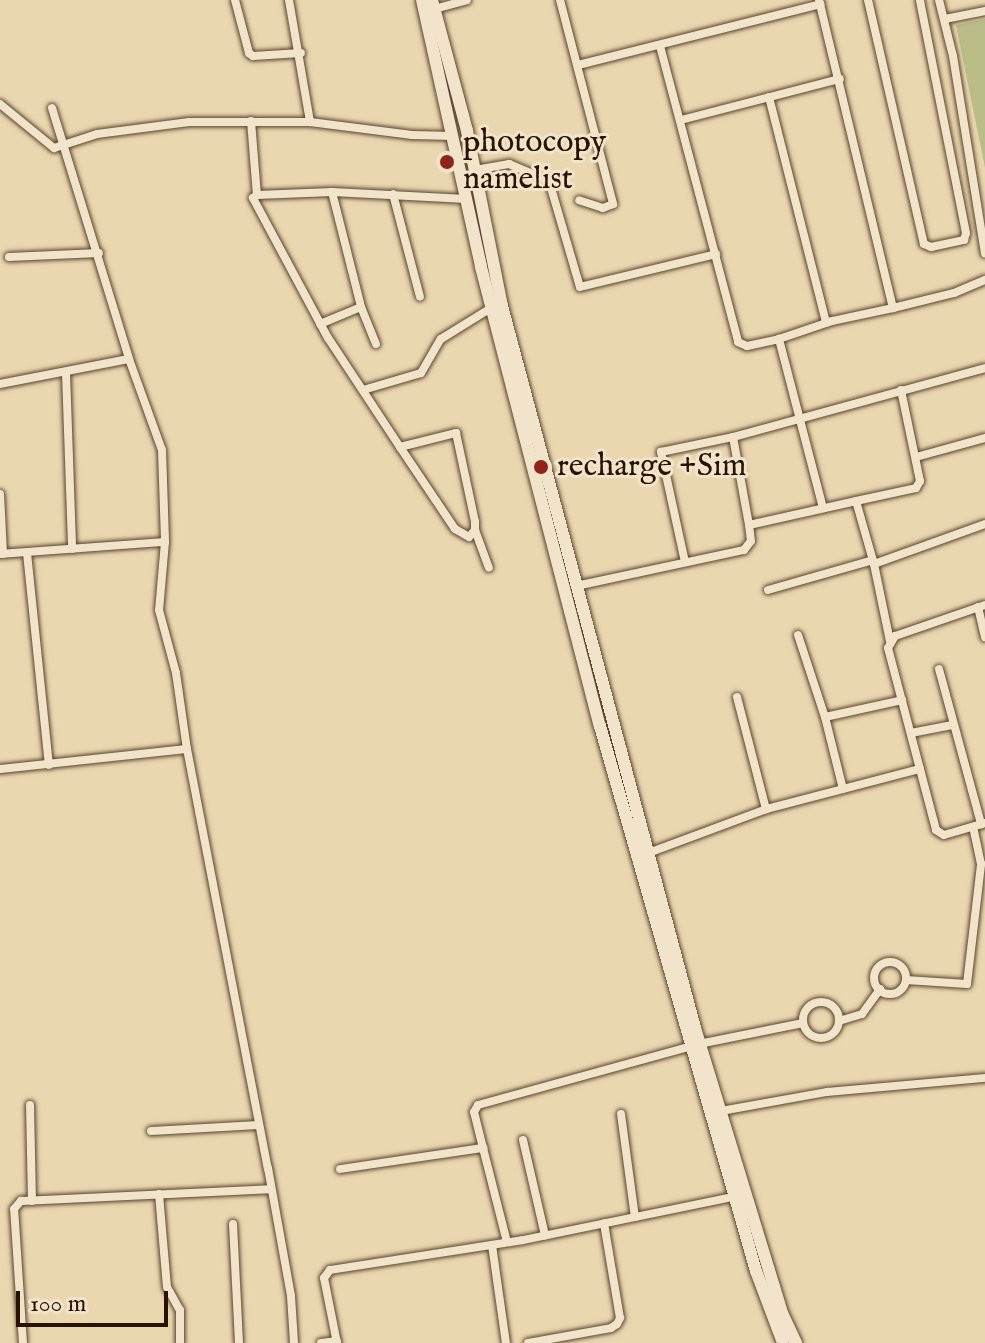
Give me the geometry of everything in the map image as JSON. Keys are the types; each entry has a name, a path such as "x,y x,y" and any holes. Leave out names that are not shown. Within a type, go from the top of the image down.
{"street":[{"path":"235,0 249,53 253,56 301,53"},
{"path":"289,0 301,53 310,122"},
{"path":"422,0 491,308 600,726 694,1045 783,1315 796,1343"},
{"path":"467,0 433,5 475,170 502,306 648,853 694,1045 721,1111 742,1195 756,1271 783,1343"},
{"path":"560,0 613,204 603,208 579,200"},
{"path":"868,0 924,244 931,247 964,240 966,233 920,0"},
{"path":"939,0 949,39 985,253"},
{"path":"578,65 819,2 893,308"},
{"path":"945,19 985,11"},
{"path":"930,43 949,39"},
{"path":"660,46 742,346 954,293 985,280"},
{"path":"681,120 840,79"},
{"path":"769,97 826,323"},
{"path":"0,104 49,146 62,147 97,134 166,123 310,122 412,135 453,136"},
{"path":"52,108 62,147 99,253 129,359 162,450 165,542 159,610 176,673 187,749 291,1296 294,1343"},
{"path":"251,121 257,195 253,203 320,324 455,529 469,537 475,530"},
{"path":"475,170 509,164 549,181 580,287 716,254"},
{"path":"257,195 332,192 467,199"},
{"path":"332,192 361,307 376,344"},
{"path":"393,194 420,297"},
{"path":"9,257 99,253"},
{"path":"320,324 361,307"},
{"path":"363,390 421,373 441,339 491,308"},
{"path":"779,339 823,508"},
{"path":"0,384 129,359"},
{"path":"685,562 661,452 733,437 985,368"},
{"path":"66,373 72,549"},
{"path":"749,525 916,488 920,481 901,390"},
{"path":"400,447 456,433 475,530 489,568"},
{"path":"576,586 744,550 751,541 733,437"},
{"path":"916,457 985,438"},
{"path":"0,494 2,554 165,542"},
{"path":"856,501 874,562 890,641 888,648 936,830 944,835 980,825"},
{"path":"768,590 874,562 985,524"},
{"path":"27,553 49,765"},
{"path":"890,641 895,636 981,606 985,637"},
{"path":"798,635 825,717 843,789"},
{"path":"906,980 967,984 983,865 980,825 939,669"},
{"path":"737,697 766,809"},
{"path":"825,717 902,700"},
{"path":"911,733 952,725"},
{"path":"0,769 187,749"},
{"path":"648,853 766,809 920,769"},
{"path":"880,989 875,975 884,963 899,964 906,980"},
{"path":"880,989 895,993 906,980"},
{"path":"839,1021 862,1014 880,989"},
{"path":"820,1002 836,1010 839,1021 834,1032 824,1037 809,1033 803,1023 805,1011 820,1002"},
{"path":"507,1242 474,1112 478,1105 694,1045 803,1023"},
{"path":"721,1111 827,1092 985,1078"},
{"path":"30,1105 32,1201"},
{"path":"621,1114 635,1217"},
{"path":"151,1131 259,1125"},
{"path":"523,1140 545,1235"},
{"path":"340,1169 483,1148"},
{"path":"23,1343 14,1209 21,1201 271,1189"},
{"path":"159,1194 167,1287 180,1310 180,1343"},
{"path":"321,1343 337,1342 326,1272 492,1245 742,1195"},
{"path":"528,1343 617,1324 620,1318 604,1223"},
{"path":"233,1224 239,1343"},
{"path":"492,1245 506,1343"}],"green space":[{"path":"985,19 985,168 956,25"}],"place":[{"name":"photocopy namelist","path":"447,162"},
{"name":"recharge +Sim","path":"541,467"}]}
